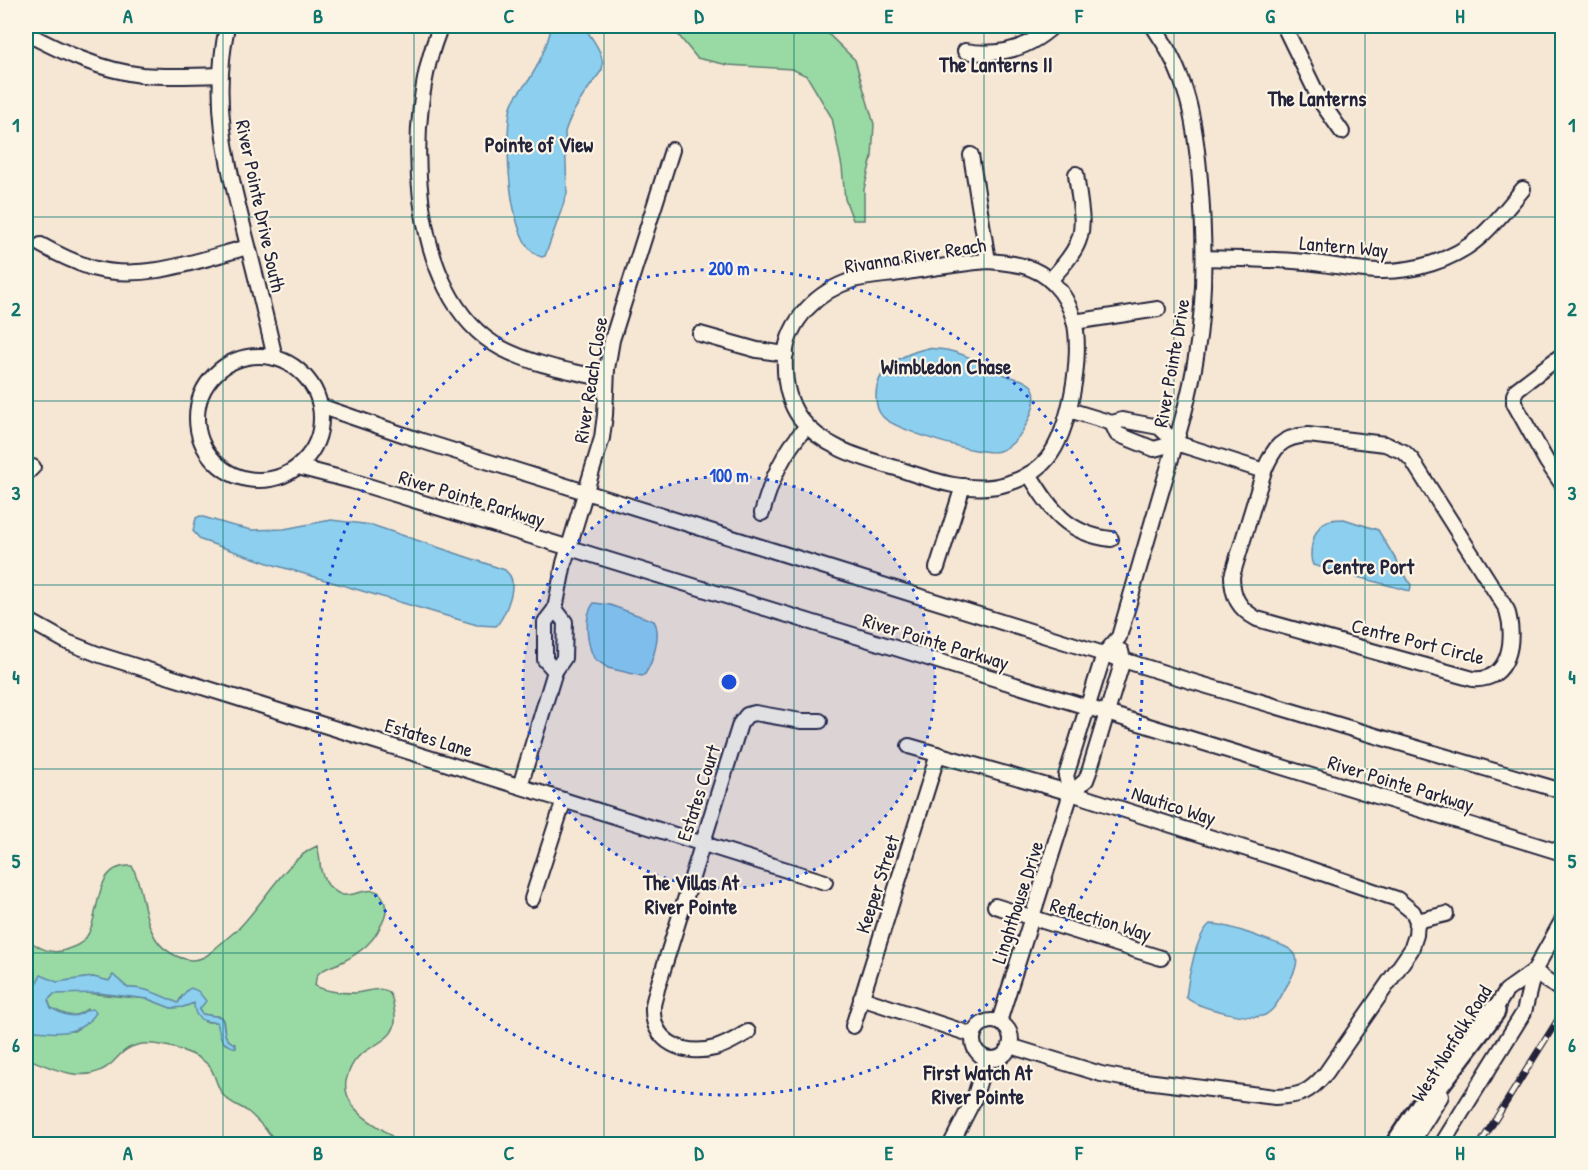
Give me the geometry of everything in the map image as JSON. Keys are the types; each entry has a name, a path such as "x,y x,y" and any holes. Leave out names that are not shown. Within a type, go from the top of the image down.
{"highway":[{"path":"1397,1144 1422,1106 1494,1011"}],"street":[{"name":"River Pointe Drive South","path":"227,26 220,75 221,126 226,158 275,358"},
{"path":"441,26 434,41 425,78 419,114 418,148 419,183 424,217 434,260 441,277 465,317 500,348 531,360 606,379"},
{"path":"965,51 982,54 1013,50 1030,43 1053,26"},
{"name":"River Pointe Drive","path":"1104,654 1119,637 1176,443 1196,356 1202,310 1204,258 1202,196 1196,132 1191,105 1174,60 1154,26"},
{"path":"1284,26 1321,102 1342,132"},
{"path":"26,33 89,63 112,69 140,75 220,75"},
{"name":"River Reach Close","path":"555,671 545,660 545,622 555,609 556,594 568,548 602,438 606,379 612,340 672,150"},
{"path":"971,155 988,261"},
{"path":"1050,280 1076,249 1081,236 1083,223 1076,174"},
{"name":"Lantern Way","path":"1204,258 1304,262 1376,271 1419,267 1461,251 1479,238 1523,189"},
{"path":"40,245 67,259 94,268 117,272 141,272 170,268 248,247"},
{"name":"Rivanna River Reach","path":"988,261 1023,264 1050,280 1063,295 1074,322 1075,372 1069,410 1056,447 1047,460 1029,474 1011,483 994,487 963,486 910,473 832,445 817,436 799,416 788,390 785,373 786,354 796,322 807,308 824,294 854,280 988,261"},
{"path":"1074,322 1158,309"},
{"path":"700,334 757,350 786,354"},
{"path":"260,356 286,362 305,375 317,395 320,406 320,433 308,457 285,475 271,479 242,478 216,463 207,452 198,424 198,409 209,381 219,370 246,357 260,356"},
{"path":"1563,356 1517,389 1514,403 1547,462 1563,484"},
{"name":"River Pointe Parkway","path":"320,406 419,440 1123,660 1563,791"},
{"path":"1069,410 1112,423 1122,420 1159,427 1176,443 1264,471"},
{"path":"1112,423 1117,434 1154,449 1176,443"},
{"path":"762,513 770,484 780,462 790,445 807,426"},
{"name":"Centre Port Circle","path":"1308,435 1385,444 1404,452 1412,460 1507,610 1511,635 1504,666 1491,679 1473,680 1257,619 1247,613 1236,600 1232,588 1232,576 1264,471 1270,455 1281,443 1295,436 1308,435"},
{"name":"River Pointe Parkway","path":"298,467 352,481 1563,853"},
{"path":"1029,474 1058,516 1070,526 1080,533 1095,538 1111,539"},
{"path":"937,568 963,486"},
{"path":"520,786 555,671 564,658 565,622 555,609"},
{"name":"Estates Lane","path":"26,619 68,642 100,655 825,882"},
{"name":"River Pointe Drive","path":"1107,714 1123,660 1119,637"},
{"name":"Linghthouse Drive","path":"1071,793 1066,776 1104,654"},
{"name":"Estates Court","path":"748,1032 727,1044 696,1052 677,1048 665,1040 655,1024 653,1008 657,989 741,724 747,715 755,713 801,721 820,721"},
{"name":"Linghthouse Drive","path":"999,1022 1071,793 1086,780 1107,714"},
{"name":"Nautico Way","path":"909,746 1071,793 1397,898 1413,912 1417,921"},
{"name":"Keeper Street","path":"853,1026 938,754"},
{"path":"532,900 564,800"},
{"name":"Reflection Way","path":"995,906 1161,958"},
{"path":"1010,1046 1122,1078 1275,1097 1306,1093 1316,1086 1326,1073 1406,958 1416,935 1417,921 1446,914"},
{"name":"West Norfolk Road","path":"1442,1144 1524,1012 1534,971 1563,921"},
{"path":"1534,971 1563,991"},
{"name":"West Norfolk Road","path":"1411,1144 1506,991 1534,971"},
{"path":"861,998 973,1035"},
{"path":"999,1022 1004,1025 1010,1035 1010,1046 1003,1056 992,1060 987,1059 981,1056 974,1047 973,1035 983,1023 999,1022"},
{"path":"951,1144 974,1099 987,1059"}],"green space":[{"path":"671,26 820,26 855,60 874,124 872,157 864,189 864,220 853,220 845,199 842,167 832,118 807,76 792,69 728,65 697,58"},
{"path":"317,846 322,875 328,885 343,895 375,891 384,900 385,914 374,938 355,955 319,973 315,986 346,993 381,989 391,996 394,1027 386,1038 359,1056 349,1071 346,1086 347,1095 356,1110 400,1144 279,1144 251,1115 224,1096 210,1067 187,1052 165,1046 145,1044 133,1046 102,1070 80,1075 58,1070 26,1058 26,1030 74,1031 91,1020 87,1009 73,1015 51,1008 48,1000 54,994 74,992 148,999 171,1008 194,1003 205,1022 217,1022 225,1044 236,1047 227,1039 222,1017 202,1014 199,1010 201,1007 182,996 178,1003 148,991 128,988 113,975 109,981 93,977 37,982 26,987 26,938 40,948 56,952 81,943 90,931 99,894 109,873 119,867 132,866 148,921 156,939 170,953 184,959 198,959 208,955 239,928 295,861"}],"water":[{"path":"552,26 584,26 598,47 603,64 602,70 576,107 565,132 567,194 547,251 542,257 530,250 521,235 511,190 508,141 512,103 537,67"},
{"path":"928,348 961,354 1032,386 1035,401 1032,410 1022,432 1012,444 999,451 975,450 920,435 883,417 878,410 876,399 877,386 886,369 909,354"},
{"path":"200,516 252,530 284,529 331,520 372,525 505,570 512,581 509,600 496,626 477,625 271,564 201,540 193,531 196,518"},
{"path":"1344,519 1378,530 1411,585 1410,591 1313,565 1311,549 1314,536 1320,526 1326,522"},
{"path":"594,603 610,605 654,621 657,633 656,648 645,674 642,676 608,668 594,658 587,622"},
{"path":"1210,924 1222,925 1282,945 1295,954 1296,967 1277,1004 1269,1013 1258,1016 1237,1015 1212,1009 1186,997 1197,947"},
{"path":"41,975 57,982 93,977 109,981 113,975 128,988 148,990 178,1003 191,988 198,991 206,1001 199,1010 202,1014 221,1017 227,1039 235,1044 236,1048 224,1042 217,1022 203,1020 197,1016 194,1003 171,1008 148,999 99,993 54,994 48,1000 51,1008 69,1015 93,1009 96,1013 82,1027 55,1033 26,1030 26,987 37,982"}],"railway":[{"path":"1480,1144 1562,1013"}],"district":[{"name":"The Lanterns II","path":"996,64"},
{"name":"The Lanterns","path":"1317,98"},
{"name":"Pointe of View","path":"539,144"},
{"name":"Wimbledon Chase","path":"946,366"},
{"name":"Centre Port","path":"1368,566"},
{"name":"The Villas At River Pointe","path":"691,894"},
{"name":"First Watch At River Pointe","path":"978,1084"}]}
